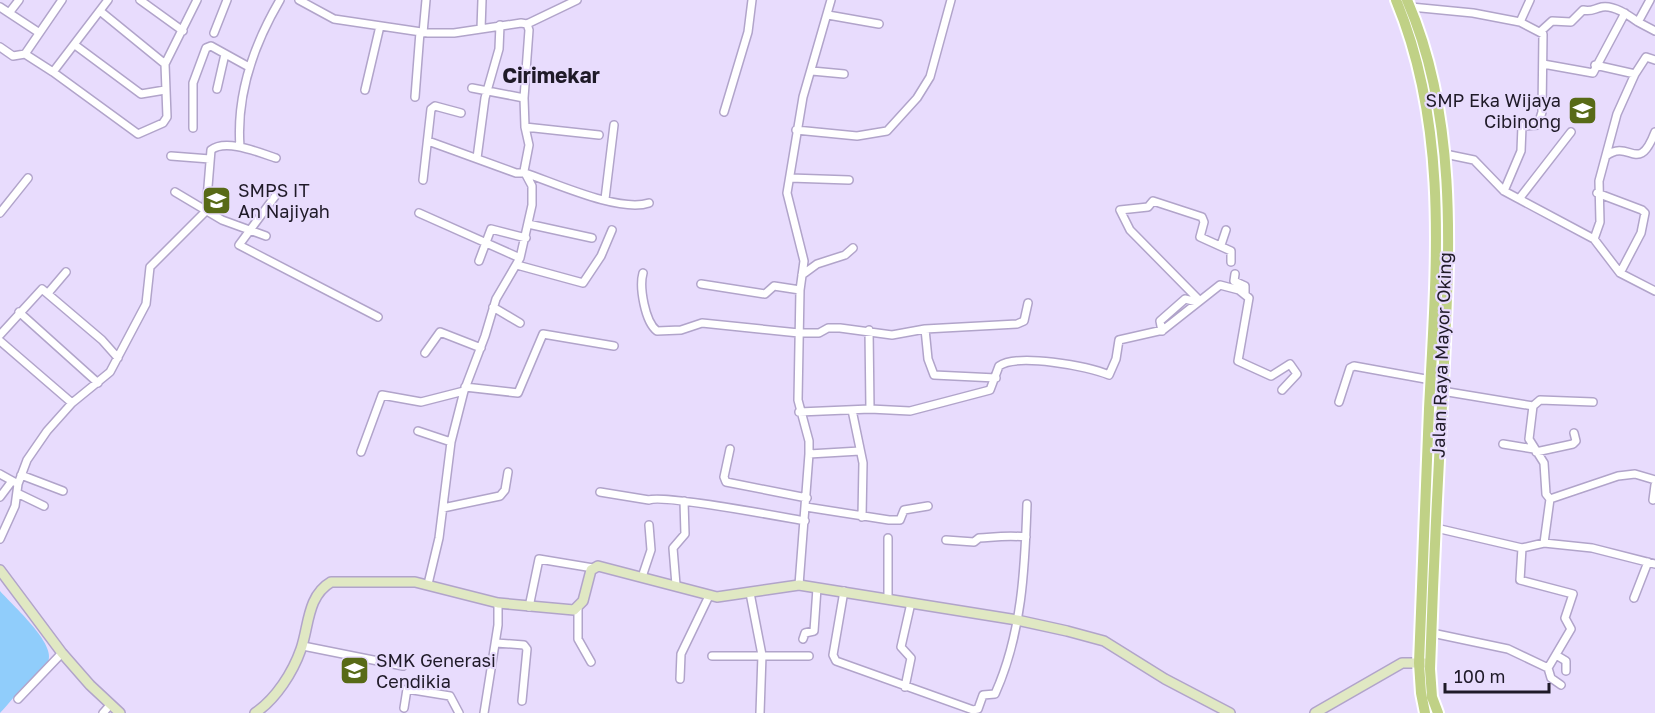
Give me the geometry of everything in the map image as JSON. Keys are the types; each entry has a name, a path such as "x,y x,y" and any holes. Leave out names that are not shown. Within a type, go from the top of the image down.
{"main road":[{"name":"Jalan Raya Mayor Oking","path":"1396,0 1419,64 1434,155 1442,391 1431,505 1436,528 1432,633 1425,663 1438,713"},
{"name":"Jalan Raya Mayor Oking","path":"1409,4 1428,62 1445,153 1440,317 1431,380 1431,505 1425,713"}],"street":[{"path":"9,13 19,0"},
{"path":"25,54 62,0"},
{"path":"53,72 108,0"},
{"path":"140,0 183,31"},
{"path":"0,47 13,56 25,54 138,134 165,121 165,64 197,0"},
{"path":"214,33 227,0"},
{"path":"240,147 238,120 249,67 261,35 280,0"},
{"path":"415,97 426,0"},
{"path":"481,29 482,0"},
{"path":"304,1 338,19 422,32 454,33 527,24 577,0"},
{"path":"724,112 748,32 752,0"},
{"path":"798,585 807,498 809,441 799,412 800,290 803,251 787,200 796,130 831,0"},
{"path":"796,130 857,136 880,134 889,130 917,98 930,77 951,0"},
{"path":"1520,22 1530,0"},
{"path":"1638,22 1650,0"},
{"path":"1409,4 1520,22 1540,31 1543,37 1540,123 1522,126 1521,151 1504,191"},
{"path":"0,7 38,32"},
{"path":"1540,31 1552,21 1571,22 1583,10 1591,12 1602,7 1625,13 1655,31"},
{"path":"100,11 165,64"},
{"path":"1543,64 1591,74 1625,13"},
{"path":"828,15 879,24"},
{"path":"428,584 443,508 451,442 464,389 493,307 519,261 526,238 533,193 525,173 529,144 525,127 524,98 530,34 527,24"},
{"path":"365,90 380,26"},
{"path":"477,158 487,90 499,49 500,26"},
{"path":"75,45 141,94 165,90"},
{"path":"193,128 192,90 195,72 208,46 249,67"},
{"path":"217,89 225,54"},
{"path":"1594,239 1600,222 1597,193 1617,114 1635,74 1646,57 1655,60"},
{"path":"1595,65 1635,74"},
{"path":"812,71 844,74"},
{"path":"472,88 524,98"},
{"path":"423,180 432,108 461,112"},
{"path":"605,199 614,125"},
{"path":"525,127 599,135"},
{"path":"1519,199 1571,132"},
{"path":"1606,156 1619,151 1642,154 1647,151 1655,132"},
{"path":"428,141 516,173 525,173 605,199 628,205 649,202"},
{"path":"0,497 21,474 46,431 72,403 111,372 146,304 150,267 206,211 211,150 214,147 240,147 276,158"},
{"path":"1445,153 1479,163 1504,191 1594,239 1620,273 1655,291"},
{"path":"171,156 210,159"},
{"path":"0,213 28,178"},
{"path":"790,178 849,180"},
{"path":"175,192 206,211 266,236"},
{"path":"1597,193 1645,213 1641,233 1620,273"},
{"path":"276,195 239,245 378,317"},
{"path":"1198,301 1139,240 1123,220 1120,210 1148,207 1153,201 1193,214 1203,219 1200,237 1231,251 1231,262"},
{"path":"419,213 484,241 519,261 583,283 601,256 612,230"},
{"path":"528,224 592,238"},
{"path":"479,261 484,241 489,231 495,228 526,238"},
{"path":"1221,245 1226,230"},
{"path":"802,275 817,264 845,255 853,248"},
{"path":"49,292 66,272"},
{"path":"643,273 641,283 646,306 652,326 657,331 681,330 702,323 800,333 820,333 828,328 869,330 892,335 925,329 1017,324 1024,321 1028,303"},
{"path":"1235,274 1234,281 1245,286 1249,302 1238,362 1271,376 1290,364 1296,374 1282,390"},
{"path":"701,284 765,294 774,286 800,290"},
{"path":"799,412 870,409 909,411 978,395 990,390 999,366 1007,363 1075,364 1109,375 1116,359 1119,340 1162,331 1220,285 1245,293"},
{"path":"0,335 39,290 49,292 118,358"},
{"path":"1162,331 1160,321 1166,313 1185,299 1198,301"},
{"path":"493,307 520,323"},
{"path":"19,312 98,383"},
{"path":"925,329 928,359 933,375 996,378"},
{"path":"869,330 870,409"},
{"path":"425,353 440,332 480,348"},
{"path":"361,452 382,395 421,402 464,389 518,393 543,334 614,346"},
{"path":"0,341 72,403"},
{"path":"1339,402 1350,368 1354,366 1431,380"},
{"path":"1442,391 1533,406"},
{"path":"1544,543 1550,499 1546,494 1544,463 1529,439 1533,406 1540,400 1593,402"},
{"path":"852,410 864,477 862,517"},
{"path":"418,430 451,442"},
{"path":"1503,444 1535,450 1573,444 1576,441 1574,433"},
{"path":"729,449 725,481 807,498"},
{"path":"809,454 860,451"},
{"path":"443,508 500,496 505,490 508,472"},
{"path":"0,474 15,482"},
{"path":"21,474 63,491"},
{"path":"1550,499 1618,476 1635,474 1655,480"},
{"path":"0,539 15,506 17,493 15,482"},
{"path":"1653,500 1655,485"},
{"path":"600,492 646,499 656,497 805,521"},
{"path":"17,493 44,506"},
{"path":"676,585 673,548 685,534 684,501"},
{"path":"844,591 833,658 905,687 978,710 983,695 994,694 1006,669 1017,620 1026,537 1027,504"},
{"path":"806,507 862,517 900,520 904,510 927,506"},
{"path":"642,577 651,549 649,525"},
{"path":"1436,528 1522,548 1544,543 1603,550 1652,563 1634,598"},
{"path":"946,540 974,542 978,538 993,538 1001,534 1026,537"},
{"path":"888,538 888,598"},
{"path":"1522,548 1520,580 1573,594 1565,618 1571,629 1548,668"},
{"path":"529,607 540,558 593,568 603,567 676,585 709,596 725,598 798,585 844,591 1017,620 1104,641 1165,679 1230,713"},
{"path":"591,662 578,639 578,609 593,568"},
{"path":"0,570 62,652 120,713"},
{"path":"255,713 284,682 303,646 309,613 318,593 331,582 389,581 428,584 498,603 578,609"},
{"path":"803,639 805,633 814,631 817,588"},
{"path":"750,593 762,655 759,713"},
{"path":"680,679 681,654 709,596"},
{"path":"484,713 496,643 498,603"},
{"path":"905,687 911,658 901,647 911,603"},
{"path":"1432,633 1492,644 1528,657 1548,668 1551,678 1561,684"},
{"path":"496,643 524,645 527,649 522,701"},
{"path":"303,646 403,666"},
{"path":"18,699 62,652"},
{"path":"1556,655 1566,660 1566,671"},
{"path":"712,656 809,656"},
{"path":"1315,713 1394,667 1406,662 1425,663"},
{"path":"404,708 407,689 450,696 459,713"},
{"path":"103,713 111,704"}],"water":[{"path":"0,591 40,635 49,654 48,662 43,670 22,688 0,713"}],"place":[{"name":"SMP Eka Wijaya Cibinong","path":"1582,111"},
{"name":"SMPS IT An Najiyah","path":"217,201"},
{"name":"SMK Generasi Cendikia","path":"355,671"}],"district":[{"name":"Cirimekar","path":"551,76"}]}
